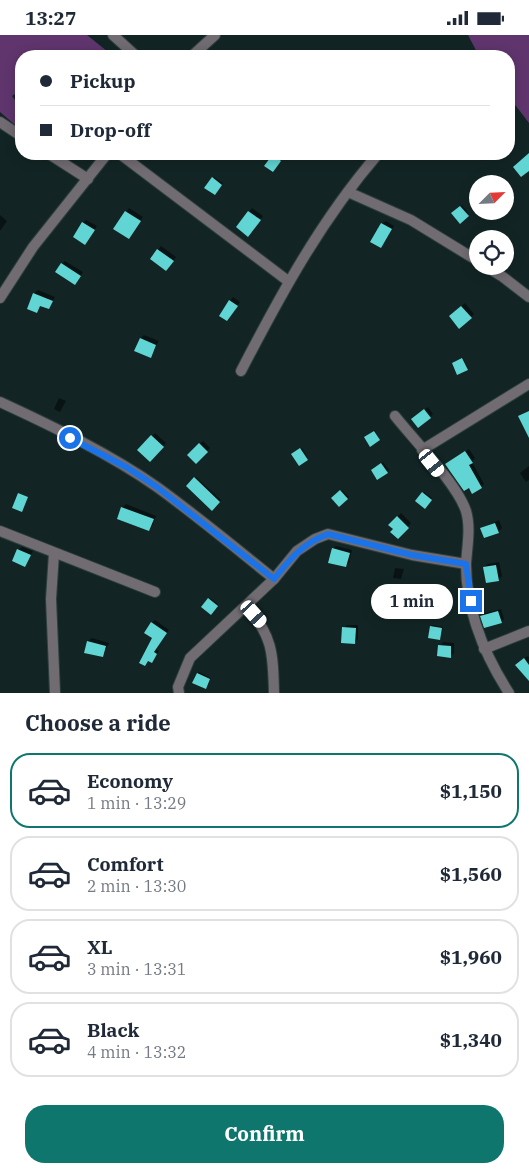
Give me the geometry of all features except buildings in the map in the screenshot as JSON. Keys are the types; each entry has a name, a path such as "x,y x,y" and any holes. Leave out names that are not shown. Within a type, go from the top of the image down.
{"street":[{"path":"113,35 129,50"},
{"path":"199,50 216,35"},
{"path":"0,122 15,132"},
{"path":"58,160 88,179"},
{"path":"0,299 33,247 102,160"},
{"path":"128,160 288,281"},
{"path":"241,371 288,281 330,215 373,160"},
{"path":"348,192 411,220 469,255"},
{"path":"501,275 527,291"},
{"path":"422,450 529,384"},
{"path":"0,402 128,468 157,487 274,579"},
{"path":"395,416 452,488 466,513 469,535 466,564 476,630 484,649 509,693"},
{"path":"0,531 156,592"},
{"path":"179,693 178,687 190,658 274,579 297,551 315,539 328,534 412,555 466,564"},
{"path":"54,553 51,599 55,693"},
{"path":"246,605 261,622 269,640 273,661 274,693"},
{"path":"484,649 529,631"}],"shaded area":[{"path":"0,35 87,35 106,50 15,50 15,94 12,96 15,100 15,125 0,112"},
{"path":"468,35 529,35 529,123 515,105 515,50 476,50"}],"route":[{"path":"70,438 128,468 157,487 274,579 297,551 315,539 328,534 412,555 466,564 471,601"}]}
